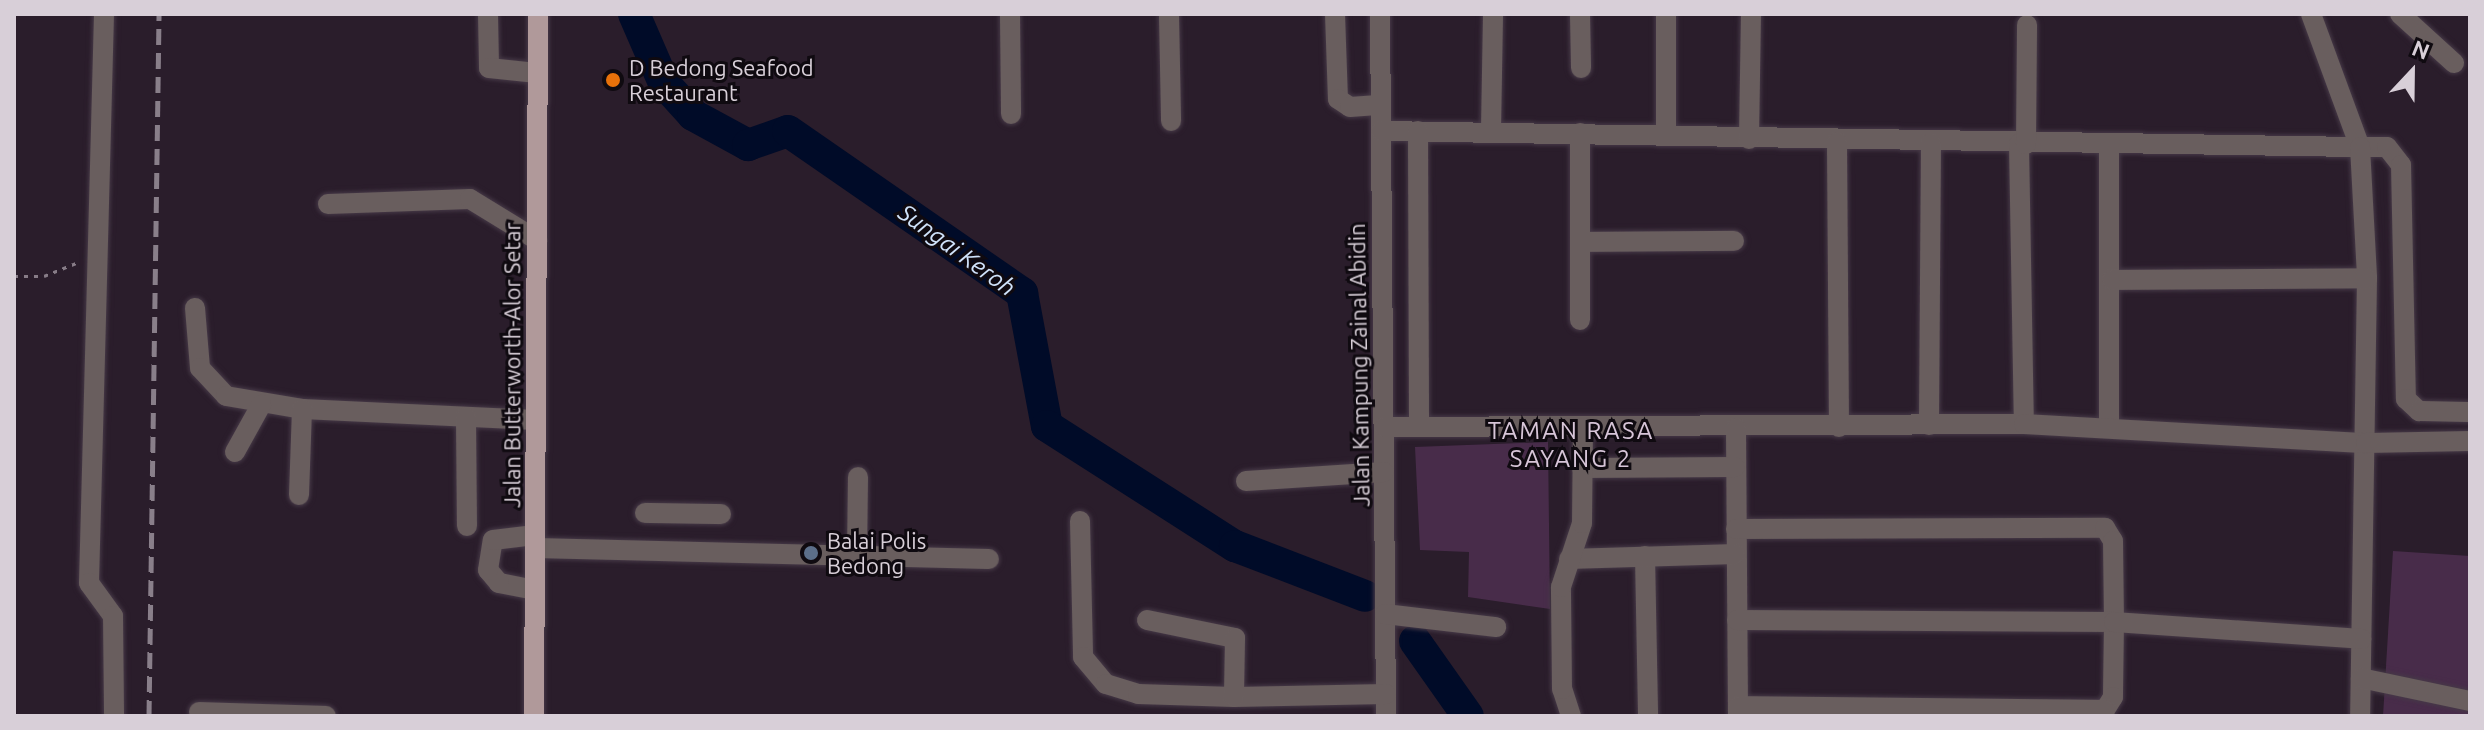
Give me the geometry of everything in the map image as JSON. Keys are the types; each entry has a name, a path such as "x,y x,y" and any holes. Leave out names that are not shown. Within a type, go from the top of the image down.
{"main road":[{"name":"Jalan Butterworth-Alor Setar","path":"534,716 538,14"}],"street":[{"path":"104,14 101,252 89,583 113,616 114,716"},
{"path":"488,14 489,68 537,73"},
{"path":"1010,14 1011,114"},
{"path":"1169,14 1171,121"},
{"path":"1335,14 1338,99 1350,107 1381,105"},
{"name":"Jalan Kampung Zainal Abidin","path":"1380,14 1386,716"},
{"path":"1491,130 1493,14"},
{"path":"1580,14 1581,68"},
{"path":"1666,14 1666,134"},
{"path":"1749,139 1751,14"},
{"path":"2311,14 2360,147 2367,278 2360,716"},
{"path":"2400,14 2454,63"},
{"path":"2024,424 2023,144 2027,25"},
{"path":"1381,131 1666,134 1837,142 2387,147 2403,173 2406,399 2419,411 2470,412"},
{"path":"1418,131 1419,427"},
{"path":"1580,133 1580,320"},
{"path":"1837,142 1839,427"},
{"path":"1929,425 1931,143"},
{"path":"2109,145 2112,280 2109,428"},
{"path":"328,204 470,199 537,240"},
{"path":"1580,242 1734,241"},
{"path":"2112,280 2367,278"},
{"path":"195,308 208,384 261,405 536,420"},
{"path":"235,452 261,405"},
{"path":"299,495 302,409"},
{"path":"466,417 467,526"},
{"path":"1384,427 1736,428 2024,424 2366,443 2470,441"},
{"path":"1571,716 1562,689 1561,587 1582,523 1583,428"},
{"path":"1736,428 1735,554 1738,711 2105,710 2113,697 2113,541 2105,528 1736,529"},
{"path":"1582,468 1735,467"},
{"path":"1246,481 1384,472"},
{"path":"857,557 858,477"},
{"path":"645,513 721,514"},
{"path":"685,552 686,514"},
{"path":"1080,521 1083,657 1092,674 1138,694 1234,697 1386,694"},
{"path":"535,590 499,583 488,570 493,540 685,552 989,559"},
{"path":"1569,559 1735,554"},
{"path":"1645,556 1648,716"},
{"path":"1385,614 1496,627"},
{"path":"1147,620 1235,638 1234,697"},
{"path":"1737,620 2114,622 2361,639"},
{"path":"2361,678 2470,701"},
{"path":"199,712 326,716"}],"path":[{"path":"14,276 55,273 101,252"}],"shaded area":[{"path":"1548,442 1550,609 1468,597 1469,552 1420,550 1415,447"},
{"path":"2393,551 2470,556 2470,716 2383,716"}],"waterway":[{"name":"Sungai Keroh","path":"634,14 664,83 693,115 748,145 788,131 1022,293 1047,426 1235,546 1365,596"},
{"name":"Sungai Keroh","path":"1415,641 1468,716"}],"railway":[{"path":"149,716 159,14"}],"place":[{"name":"D Bedong Seafood Restaurant","path":"613,80"},
{"name":"Balai Polis Bedong","path":"811,553"}],"district":[{"name":"TAMAN RASA SAYANG 2","path":"1571,445"}]}
